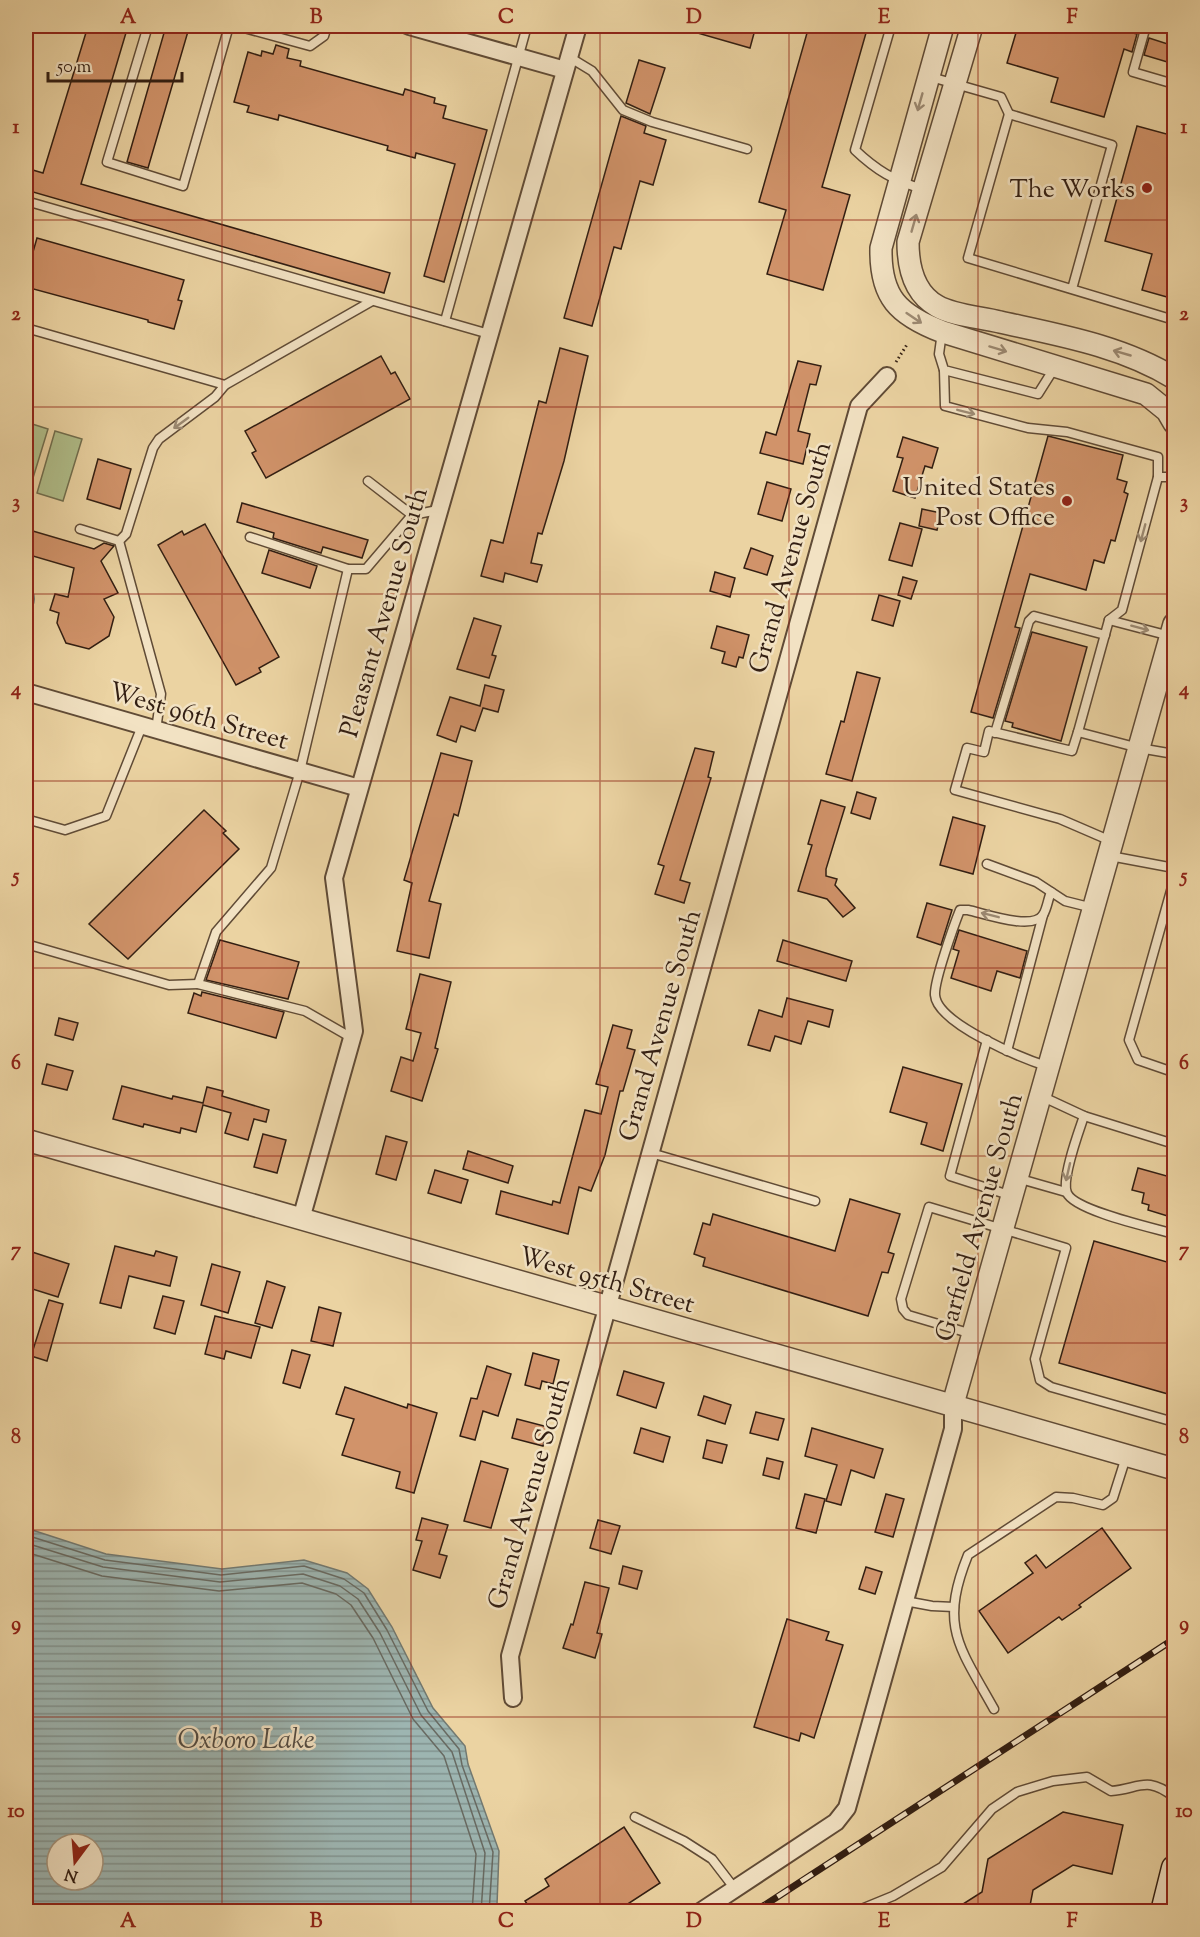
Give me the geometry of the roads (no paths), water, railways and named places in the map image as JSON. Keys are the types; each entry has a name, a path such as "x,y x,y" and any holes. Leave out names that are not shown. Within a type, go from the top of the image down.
{"main road":[{"path":"1163,1911 1174,1868"}],"street":[{"path":"409,26 462,33 518,58 567,64"},
{"name":"Pleasant Avenue South","path":"301,1219 354,1031 333,878 578,26"},
{"path":"943,26 927,76 881,248 880,272 891,297 913,321 1146,394 1167,411 1174,423"},
{"path":"972,26 908,243 908,261 921,293 937,307 1064,336 1132,356 1174,378"},
{"path":"943,332 952,311"},
{"path":"1055,366 1064,336"},
{"name":"Grand Avenue South","path":"513,1698 510,1656 859,406 887,376"},
{"name":"Garfield Avenue South","path":"735,1889 836,1822 848,1808 953,1429 953,1404 1173,630"},
{"name":"West 96th Street","path":"26,692 359,788"},
{"name":"West 95th Street","path":"26,1140 1174,1469"},
{"path":"700,1911 735,1889"}],"lane":[{"path":"148,26 107,162 183,186 229,26"},
{"path":"237,26 310,46 324,36 327,26"},
{"path":"445,321 527,26"},
{"path":"891,26 855,150 874,169 898,182 924,190"},
{"path":"1146,26 1133,72 1174,84"},
{"path":"567,64 592,72 623,110 652,122 747,149"},
{"path":"927,76 1001,97 1009,114 968,258 1174,320"},
{"path":"1009,114 1112,145 1072,289"},
{"path":"26,201 489,334"},
{"path":"119,541 126,534 153,448 159,439 215,397 225,385 372,301"},
{"path":"26,328 225,385"},
{"path":"943,332 939,354 944,369 945,406 1028,428 1067,432 1158,457 1158,477 1122,610 1109,620 1072,751 989,731 984,752 967,748 955,790 1060,819 1111,849 1174,868"},
{"path":"944,369 1038,394 1055,366"},
{"path":"1158,477 1174,477"},
{"path":"368,481 412,514"},
{"path":"250,537 348,569 366,569 412,514 438,510"},
{"path":"80,530 119,541"},
{"path":"26,819 65,830 106,816 149,728 161,694 119,541"},
{"path":"198,984 216,932 271,868 300,771 348,569"},
{"path":"995,733 1029,621 1034,616 1105,635"},
{"path":"1109,620 1173,630"},
{"path":"1078,732 1139,748 1174,754"},
{"path":"987,864 1036,882 1065,901 1094,909"},
{"path":"1174,880 1129,1040 1138,1060 1173,1072 1174,1068"},
{"path":"1007,1051 1051,892"},
{"path":"1043,915 1037,920 1020,922 960,910 950,936 935,994 940,1008 987,1040 1007,1051 1049,1067"},
{"path":"26,944 169,985 198,984 305,1011 352,1038"},
{"path":"987,1040 950,1176 1015,1187 1066,1192 1077,1203 1174,1234"},
{"path":"1041,1096 1084,1116 1174,1144"},
{"path":"1066,1192 1066,1178 1084,1116"},
{"path":"651,1153 815,1201"},
{"path":"973,1334 908,1315 903,1309 902,1299 929,1207 1066,1248 1035,1359 1040,1380 1051,1387 1174,1422"},
{"path":"994,1709 956,1638 954,1607 968,1555 1056,1497 1073,1498 1103,1505 1113,1498 1127,1455"},
{"path":"905,1600 932,1606 954,1607"},
{"path":"854,1911 893,1896 942,1867 992,1809 1017,1792 1053,1781 1087,1778 1111,1791 1132,1785 1153,1785 1174,1797"},
{"path":"635,1817 684,1840 712,1859 735,1889"}],"water":[{"path":"26,585 34,595 34,603 26,613"},
{"name":"Oxboro Lake","path":"26,1528 106,1554 222,1569 304,1560 347,1573 368,1589 392,1627 433,1708 465,1746 468,1764 499,1851 497,1905 494,1911 26,1911"}],"railway":[{"path":"754,1912 1174,1639"}],"place":[{"name":"The Works","path":"1147,188"},
{"name":"United States Post Office","path":"1067,501"}]}
